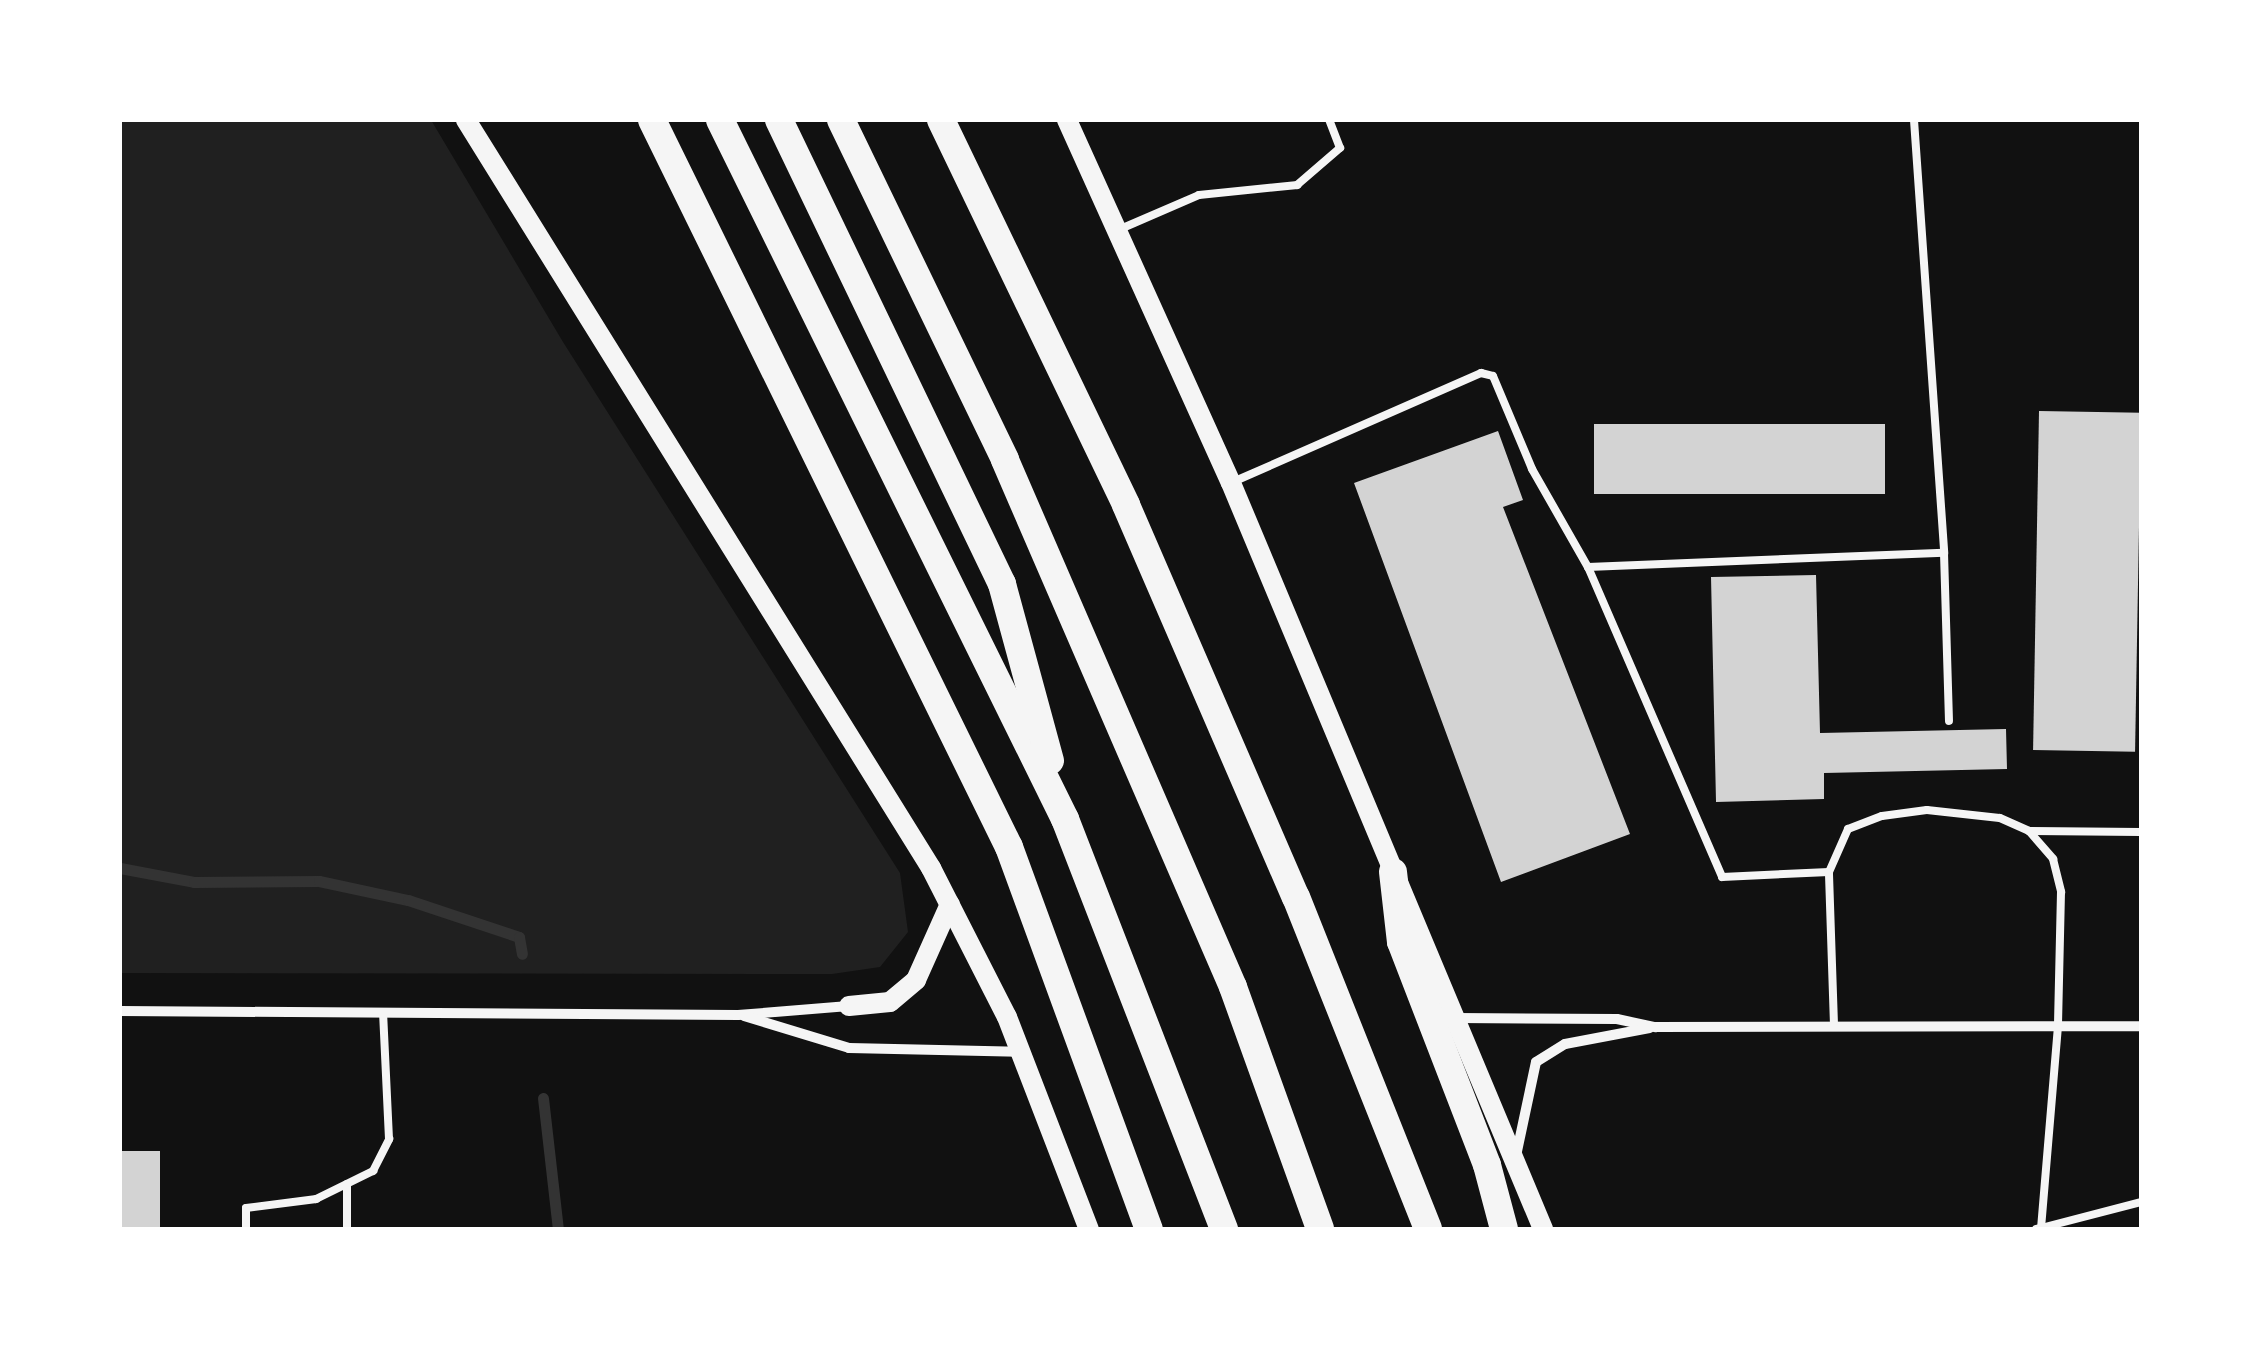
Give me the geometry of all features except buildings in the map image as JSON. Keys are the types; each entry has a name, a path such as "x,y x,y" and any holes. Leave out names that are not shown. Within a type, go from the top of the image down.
{"highway":[{"path":"652,120 1009,848 1148,1229"},
{"path":"720,120 1065,819 1224,1229"},
{"path":"779,120 1002,584 1065,819"},
{"path":"841,120 1005,460 1225,969 1320,1229"},
{"path":"941,120 1126,505 1296,898 1428,1229"},
{"path":"1393,872 1401,942 1487,1165 1504,1229"}],"main road":[{"path":"466,120 950,904 1021,1052 1089,1229"},
{"path":"1067,120 1231,483 1543,1229"},
{"path":"850,1006 890,1002 916,980 950,904"}],"street":[{"path":"120,1012 738,1015 850,1006"},
{"path":"738,1015 849,1048 1021,1052"},
{"path":"1456,1018 1617,1019 1656,1026 2141,1026"},
{"path":"1516,1160 1536,1062 1565,1044 1656,1026"}],"lane":[{"path":"1118,230 1199,194 1297,184 1340,148 1329,120"},
{"path":"1914,120 1944,553 1949,721"},
{"path":"1231,483 1481,373 1501,386 1532,468 1588,566 1722,878 1828,872"},
{"path":"1588,566 1944,553"},
{"path":"1834,1025 1828,872 1848,829 1882,816 1966,811 2029,831 2141,832"},
{"path":"2029,831 2053,859 2061,892 2058,1026 2039,1228 2141,1202"},
{"path":"246,1229 246,1208 316,1200 373,1171 388,1139 383,1013"},
{"path":"346,1184 347,1229"}],"shaded area":[{"path":"120,120 431,120 563,342 900,873 908,932 880,967 832,974 120,973"}],"waterway":[{"path":"120,868 194,882 319,881 408,900 519,937 522,954"},
{"path":"543,1098 558,1229"}]}
